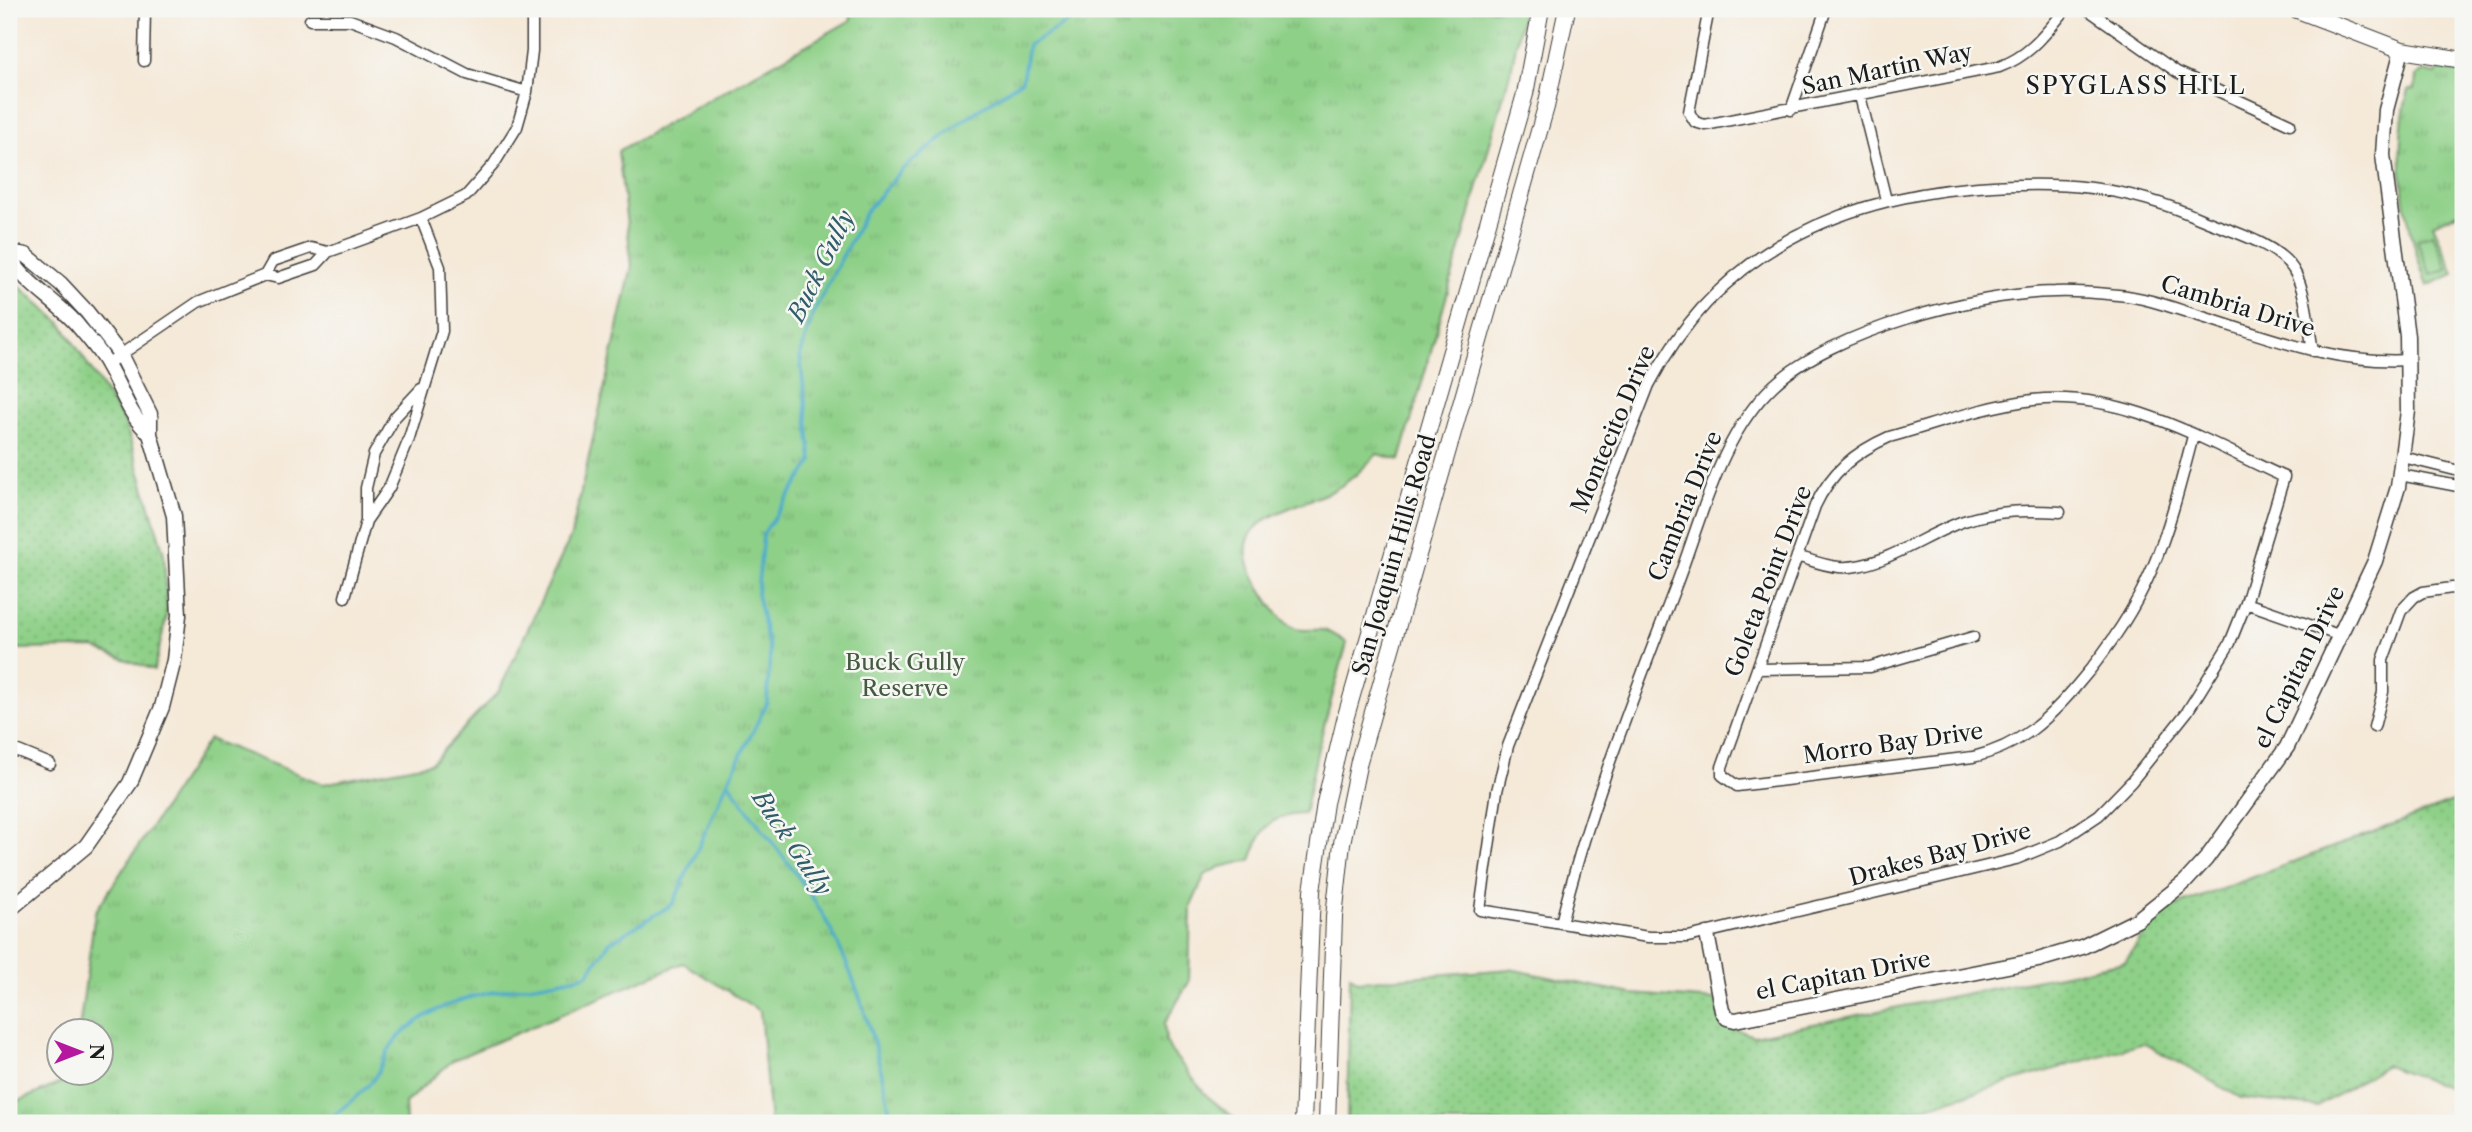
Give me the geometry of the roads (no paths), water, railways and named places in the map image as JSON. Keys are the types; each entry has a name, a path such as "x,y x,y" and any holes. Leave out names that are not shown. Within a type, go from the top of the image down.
{"main road":[{"name":"San Joaquin Hills Road","path":"1303,1123 1309,925 1325,803 1346,716 1525,94 1541,9"},
{"name":"San Joaquin Hills Road","path":"1327,1123 1334,917 1342,843 1359,761 1546,107 1567,9"},
{"path":"2295,9 2402,50 2463,60"}],"street":[{"path":"144,61 145,9"},
{"path":"107,364 198,302 265,275 278,278 316,265 328,252 421,218 466,196 494,164 517,127 527,92 532,51 532,20 528,9"},
{"name":"San Martin Way","path":"1709,9 1689,112 1695,122 1713,125 1860,96 2014,61 2034,48 2066,9"},
{"path":"1791,110 1826,9"},
{"path":"2087,9 2177,72 2290,124"},
{"path":"310,20 350,20 396,37 467,74 527,92"},
{"name":"el Capitan Drive","path":"1707,934 1722,1011 1727,1018 1735,1020 2038,960 2082,947 2137,920 2185,882 2206,859 2267,778 2299,725 2384,537 2400,475 2409,411 2409,360 2383,155 2386,110 2402,50"},
{"path":"1860,96 1886,200"},
{"name":"Montecito Drive","path":"1480,910 1497,791 1506,755 1649,385 1663,358 1699,309 1754,261 1826,220 1886,200 1948,190 2049,183 2104,188 2157,201 2270,249 2285,260 2301,290 2313,351"},
{"path":"366,521 389,488 408,442 442,331 440,267 421,218"},
{"path":"265,275 273,261 312,248 328,252"},
{"path":"9,253 26,255 61,284 120,354 150,414 150,434 174,516 179,566 179,615 174,660 162,707 130,783 86,846 9,910"},
{"path":"9,253 16,269 50,296 107,364 136,422 150,434"},
{"name":"Cambria Drive","path":"1561,923 1589,818 1608,762 1728,449 1760,399 1790,372 1836,345 1903,320 2021,295 2055,292 2122,295 2313,351 2362,361 2409,360"},
{"path":"345,597 366,521 366,488 374,454 396,417 423,387"},
{"name":"Goleta Point Drive","path":"1746,785 1728,783 1722,775 1722,766 1815,506 1831,478 1860,451 1889,437 2008,404 2060,399 2086,400 2137,411 2284,477"},
{"name":"Morro Bay Drive","path":"1746,785 1973,757 2009,746 2029,735 2057,709 2104,655 2137,604 2169,530 2193,436"},
{"path":"2403,457 2463,472"},
{"path":"2400,475 2463,487"},
{"name":"Drakes Bay Drive","path":"1480,910 1648,937 1707,934 2016,859 2060,841 2080,829 2117,799 2187,712 2230,643 2246,603 2284,477"},
{"path":"1797,556 1838,567 1864,565 1936,532 1986,515 2014,509 2060,512"},
{"path":"2374,727 2383,692 2383,660 2401,611 2414,597 2423,593 2452,588 2463,590"},
{"path":"2246,603 2341,636"},
{"path":"1757,669 1870,667 1973,637"},
{"path":"9,752 18,751 50,764"}],"waterway":[{"name":"Buck Gully","path":"892,1123 870,1030 836,939 804,885 728,781 767,703 770,652 757,594 763,534 812,462 800,356 813,313 866,211 903,169 961,122 1022,80 1028,45 1090,9"},
{"path":"325,1123 368,1086 394,1042 414,1024 436,1010 485,994 587,975 610,942 673,904 728,781"}],"district":[{"name":"SPYGLASS HILL","path":"2136,86"}],"park label":[{"name":"Buck Gully Reserve","path":"905,675"}]}
